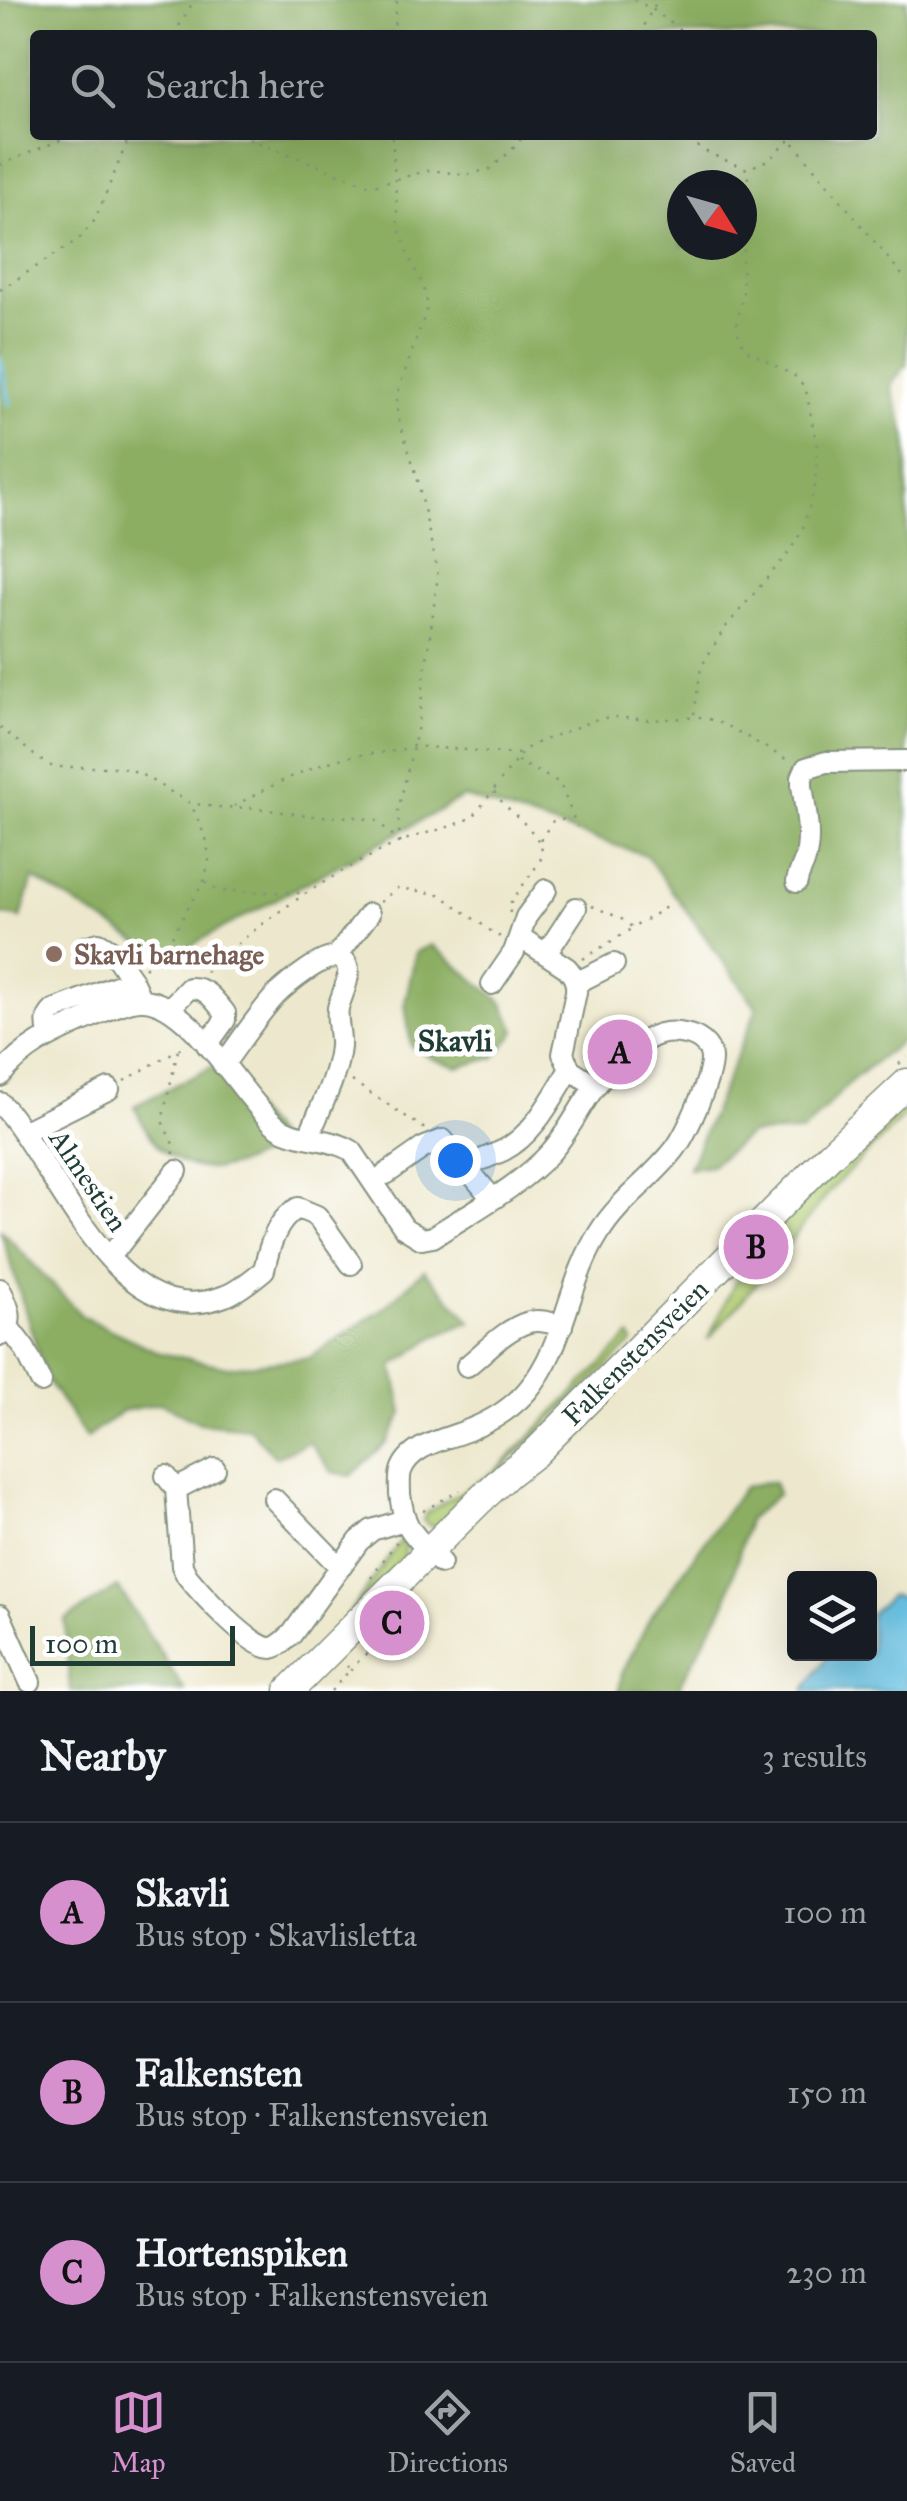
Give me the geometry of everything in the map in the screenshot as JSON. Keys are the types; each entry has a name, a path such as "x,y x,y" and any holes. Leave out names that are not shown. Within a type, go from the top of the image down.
{"main road":[{"name":"Falkenstensveien","path":"288,1691 498,1501 534,1454 830,1154 907,1083"},
{"name":"Falkenstensveien","path":"310,1691 436,1557"}],"street":[{"path":"797,882 807,846 802,785 806,768 826,762 907,761"},
{"path":"492,984 514,952 526,917 546,890"},
{"path":"546,954 576,908"},
{"path":"223,1065 277,994 321,960 336,957 368,914"},
{"path":"520,937 573,977"},
{"path":"84,947 99,943 112,952 136,990 170,1008 204,1041 272,1122 292,1133 352,1151 404,1228 422,1239 433,1237 548,1156 596,1086 650,1038 664,1032 691,1035 705,1044 711,1056 688,1128 671,1155 616,1210 598,1234 548,1362 524,1394 493,1418 428,1445 407,1461 401,1472 404,1520 436,1557"},
{"path":"309,1136 340,1050 338,1010 348,972 346,963 336,957"},
{"path":"573,977 614,964"},
{"path":"573,977 563,1054 570,1069 596,1086"},
{"path":"170,1008 189,988 207,993 225,1013 225,1020 204,1041"},
{"path":"0,1076 15,1058 49,1035 116,1006 136,990"},
{"path":"468,1167 507,1149 528,1132 570,1069"},
{"name":"Almestien","path":"24,1132 109,1089"},
{"name":"Almestien","path":"0,1103 24,1132 81,1225 109,1258 140,1285 158,1294 174,1300 210,1301 230,1294 264,1270 270,1242 290,1212 298,1208 318,1216 351,1264"},
{"path":"386,1174 443,1140 492,1198"},
{"name":"Almestien","path":"109,1258 177,1171"},
{"path":"0,1290 10,1320 4,1332 25,1349 41,1382"},
{"path":"468,1366 502,1336 530,1322 562,1326"},
{"path":"215,1470 171,1483 182,1566 238,1628 269,1649 292,1634 359,1541 372,1530 404,1520"},
{"path":"274,1500 340,1567"},
{"path":"0,1615 5,1644 30,1682"}],"path":[{"path":"177,30 194,0"},
{"path":"394,30 397,0"},
{"path":"634,0 679,30"},
{"path":"642,30 659,0"},
{"path":"0,165 60,140"},
{"path":"0,290 79,240 94,220 128,140"},
{"path":"251,140 371,186 430,170 466,175 490,169 520,140"},
{"path":"392,140 398,226 424,286 428,306 397,394 397,414 417,476 438,574 418,726 398,811 400,842"},
{"path":"687,140 747,169 770,159 786,140"},
{"path":"791,140 907,281"},
{"path":"694,716 701,667 724,628 789,552 802,531 815,487 817,448 806,390 796,377 747,350 739,339 742,259 751,209 747,169"},
{"path":"189,988 237,943 306,893 400,842 474,816 520,754 534,744 598,719 703,716 806,768"},
{"path":"0,727 53,767 120,766 190,803 357,817 377,822 400,842"},
{"path":"230,808 282,781 346,757 396,752 413,746 520,754"},
{"path":"516,760 560,784 577,827"},
{"path":"494,791 539,842 542,857 531,874"},
{"path":"136,990 204,880 210,860 207,841 190,803"},
{"path":"539,842 553,821 572,818"},
{"path":"204,880 219,891 306,893"},
{"path":"368,914 392,891 410,889 439,894 498,936 520,937"},
{"path":"573,977 578,963 670,904"},
{"path":"109,1089 178,1050 204,1041"},
{"path":"177,1171 172,1142 162,1120 178,1050"},
{"path":"335,1069 443,1140"},
{"path":"350,1670 402,1618"}],"green space":[{"path":"0,0 907,0 907,364 891,385 907,438 907,1037 852,1080 803,1132 750,1134 711,1165 689,1168 757,1008 646,855 464,797 166,959 33,878 21,918 0,914"},
{"path":"432,945 502,1002 516,1031 494,1058 458,1067 411,1046 405,1003 416,952"},
{"path":"214,1066 280,1145 233,1166 203,1168 173,1158 154,1142 134,1106"},
{"path":"907,1090 907,1113 834,1186 708,1340 733,1286 766,1235"},
{"path":"0,1229 83,1317 160,1353 228,1367 309,1358 384,1308 424,1270 471,1321 434,1337 393,1366 403,1413 387,1443 351,1476 332,1472 309,1442 275,1457 249,1428 200,1423 161,1403 123,1411 86,1438 46,1378"},
{"path":"630,1336 633,1342 441,1527 423,1520 426,1513 502,1465"},
{"path":"774,1483 778,1494 748,1520 726,1602 679,1691 619,1691 622,1674 650,1618 744,1487"},
{"path":"401,1540 405,1557 348,1615"},
{"path":"118,1587 185,1691 70,1691 65,1620"}],"water":[{"path":"891,1595 907,1599 907,1691 804,1691 824,1661 877,1661 877,1608"}],"waterway":[{"path":"0,358 9,404"}],"place":[{"name":"Skavli barnehage","path":"54,954"},
{"name":"Skavli","path":"620,1052"},
{"name":"Falkensten","path":"756,1247"},
{"name":"Hortenspiken","path":"392,1623"}],"district":[{"name":"Skavli","path":"455,1041"}]}
